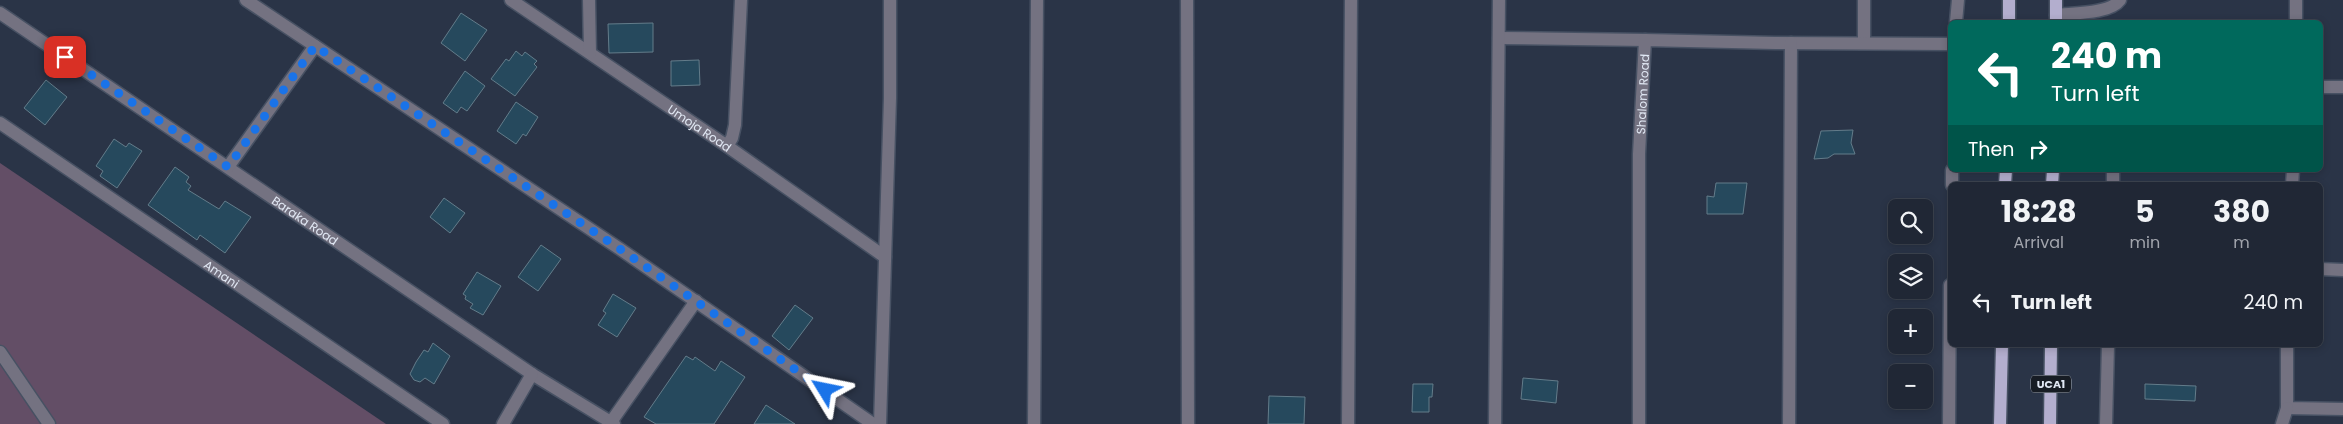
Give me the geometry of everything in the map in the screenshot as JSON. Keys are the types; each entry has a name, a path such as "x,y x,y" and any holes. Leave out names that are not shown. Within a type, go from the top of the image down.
{"main road":[{"path":"2008,20 2009,0"},
{"path":"2056,0 2056,19"},
{"path":"2000,424 2002,347"},
{"name":"UCA1","path":"2050,424 2051,347"}],"street":[{"path":"246,0 696,301 873,424"},
{"name":"Umoja Road","path":"511,0 727,146 885,257"},
{"path":"589,0 590,52"},
{"path":"727,146 732,138 735,125 742,0"},
{"path":"880,424 890,98 890,0"},
{"path":"1034,424 1037,0"},
{"path":"1187,0 1188,424"},
{"path":"1348,424 1351,0"},
{"path":"1496,424 1499,0"},
{"path":"1864,0 1864,43"},
{"path":"1956,20 1958,0"},
{"path":"2056,19 2105,10 2114,6 2120,0"},
{"path":"2296,0 2296,20"},
{"name":"Baraka Road","path":"0,13 532,374 612,423"},
{"path":"1498,38 1645,40"},
{"name":"Shalom Road","path":"1639,424 1639,154 1645,40 1948,44"},
{"path":"1789,424 1792,43"},
{"path":"228,167 315,46"},
{"path":"2323,87 2343,87"},
{"name":"Amani","path":"0,123 444,424"},
{"path":"2323,269 2343,270"},
{"path":"612,423 696,301"},
{"path":"1950,347 1950,424"},
{"path":"2106,424 2108,347"},
{"path":"2282,424 2287,408 2288,347"},
{"path":"0,352 49,424"},
{"path":"503,424 532,374"},
{"path":"2287,408 2343,409"}],"shaded area":[{"path":"0,163 386,424 0,424"}],"building":[{"path":"461,13 487,30 465,61 441,43"},
{"path":"653,23 653,52 609,53 608,24"},
{"path":"516,51 522,56 525,52 537,61 534,64 537,67 515,96 491,79 506,59 509,61"},
{"path":"699,60 700,85 671,86 671,61"},
{"path":"465,71 485,86 467,111 461,107 457,113 443,103"},
{"path":"46,80 67,97 45,125 24,108"},
{"path":"516,102 538,117 526,136 523,134 516,144 497,131"},
{"path":"1853,130 1851,143 1855,154 1834,154 1828,158 1814,159 1821,131"},
{"path":"114,139 126,147 129,143 142,151 117,188 100,176 103,171 96,166"},
{"path":"175,167 189,177 186,182 191,186 188,190 219,209 225,201 251,217 225,253 200,235 197,240 148,205"},
{"path":"1716,183 1747,183 1743,214 1707,214 1707,196 1714,197"},
{"path":"444,198 465,213 450,233 430,217"},
{"path":"541,245 561,259 538,291 518,277"},
{"path":"477,272 501,286 483,315 470,308 473,304 465,299 466,296 463,294"},
{"path":"613,294 636,308 617,337 598,325 606,313 603,311"},
{"path":"795,305 813,318 789,350 772,336"},
{"path":"433,343 450,356 434,384 425,378 420,382 414,380 410,374 416,362 424,350 428,352"},
{"path":"686,356 693,360 695,357 715,371 721,361 745,377 714,424 656,424 644,417"},
{"path":"1523,378 1558,381 1556,403 1521,399"},
{"path":"1413,384 1433,384 1432,397 1429,397 1429,412 1412,412"},
{"path":"2145,384 2196,386 2195,401 2145,399"},
{"path":"1269,396 1305,397 1304,424 1268,424"},
{"path":"766,405 795,424 754,424"}],"route":[{"path":"65,57 228,167 315,46 620,249 825,390"}]}
